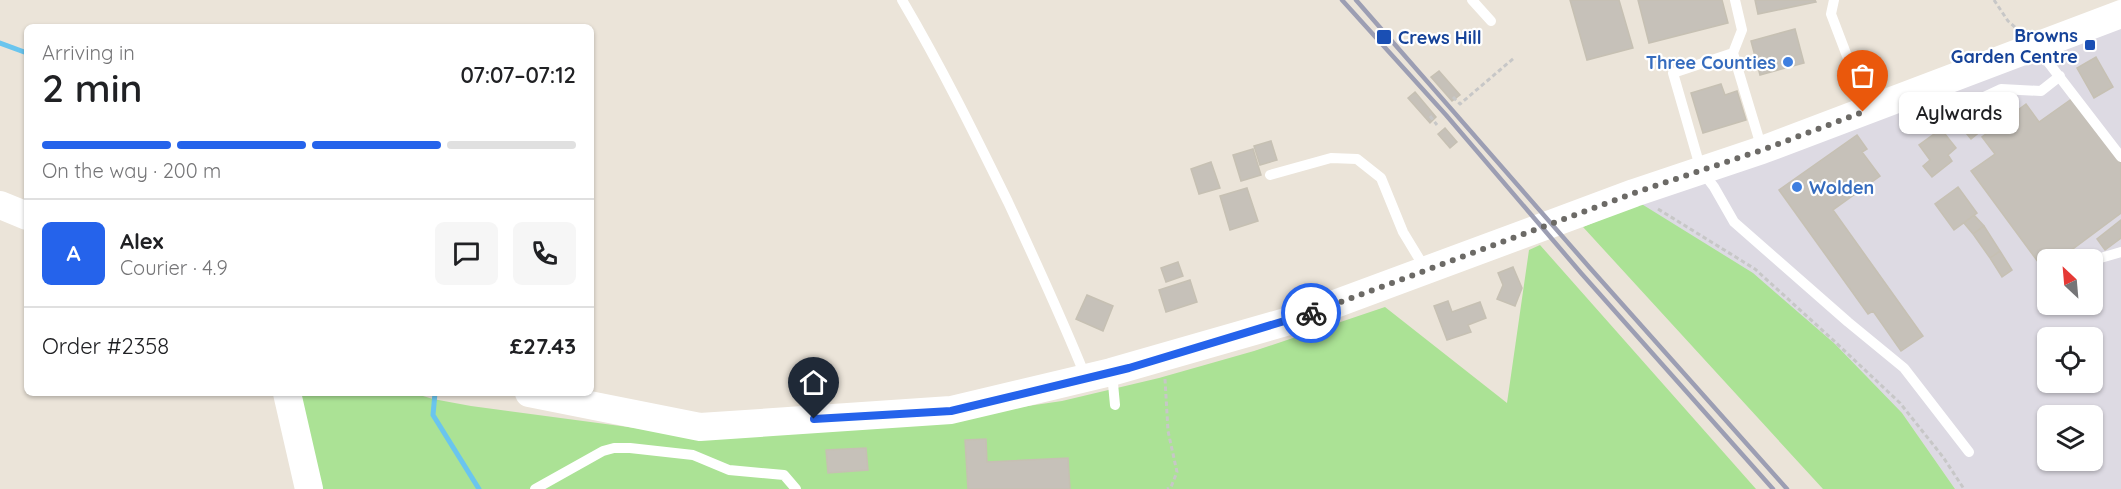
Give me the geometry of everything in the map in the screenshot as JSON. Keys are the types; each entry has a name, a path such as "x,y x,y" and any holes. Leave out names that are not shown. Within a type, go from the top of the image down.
{"street":[{"path":"544,396 700,427 951,411 1164,358 1289,321 1634,193 1762,150 2121,14"},
{"path":"0,205 24,215"},
{"path":"288,396 309,489"}],"lane":[{"path":"902,0 939,62 1061,314 1115,405"},
{"path":"1472,0 1491,21"},
{"path":"1735,0 1742,30 1733,53 1762,150"},
{"path":"1834,0 1831,14 1847,56"},
{"path":"2036,46 2121,157"},
{"path":"1733,53 1673,73 1701,170 1714,187 1734,222 1904,368 1970,452"},
{"path":"1903,97 1925,120 1956,110 2001,89 2041,91 2060,76"},
{"path":"1270,175 1331,158 1357,159 1381,178 1403,232 1426,271"},
{"path":"2103,257 2121,252"},
{"path":"535,489 603,451 630,448 693,455 741,473 784,476 796,489"}],"path":[{"path":"1994,0 2008,21 2036,46"},
{"path":"1453,96 1460,104 1514,58"},
{"path":"1430,116 1437,125"},
{"path":"1634,193 1764,276 1900,403 1943,457 1964,489"},
{"path":"1164,358 1168,431 1177,471 1171,487 1167,489"}],"shaded area":[{"path":"2121,22 2121,489 1955,489 1902,413 1640,203"}],"green space":[{"path":"1640,203 1753,273 1835,344 1902,413 1955,489 1823,489 1583,227"},
{"path":"1540,245 1756,489 307,489 280,396 423,396 471,406 703,437 952,417 1062,401 1159,378 1254,351 1385,307 1507,403 1529,250"}],"building":[{"path":"1570,0 1619,0 1633,48 1587,60"},
{"path":"1638,0 1722,0 1728,23 1649,43"},
{"path":"1755,0 1815,0 1816,2 1758,14"},
{"path":"1795,29 1804,63 1760,75 1751,41"},
{"path":"2096,57 2113,87 2094,98 2077,68"},
{"path":"1439,71 1460,95 1452,101 1431,77"},
{"path":"1721,84 1725,95 1737,91 1746,120 1703,133 1691,93"},
{"path":"1415,92 1436,117 1430,123 1408,98"},
{"path":"1994,96 2006,111 1971,139 1961,127 1969,121 1966,118"},
{"path":"2073,98 2121,163 2121,213 2073,249 2037,249 2037,261 1971,171 1995,154 1982,137 2026,104 2039,122"},
{"path":"1445,128 1457,142 1450,148 1438,134"},
{"path":"1941,129 1956,148 1948,155 1952,161 1932,177 1923,166 1930,160 1919,145"},
{"path":"1857,135 1867,149 1862,152 1880,176 1833,210 1923,336 1901,351 1873,311 1868,314 1779,190"},
{"path":"1271,141 1277,160 1260,165 1254,146"},
{"path":"1253,149 1261,175 1241,181 1233,155"},
{"path":"1211,162 1220,188 1199,194 1191,169"},
{"path":"1958,187 1977,213 1954,230 1935,204"},
{"path":"1247,188 1258,221 1230,230 1220,196"},
{"path":"1974,215 1984,226 1973,234 1964,223"},
{"path":"2121,220 2121,238 2105,250 2097,239"},
{"path":"1984,226 2000,251 1990,258 1973,234"},
{"path":"2000,251 2012,270 2002,277 1990,258"},
{"path":"1178,262 1183,276 1166,282 1161,268"},
{"path":"1513,267 1522,288 1515,306 1497,299 1503,285 1498,273"},
{"path":"1190,280 1197,302 1166,312 1159,290"},
{"path":"1087,295 1113,306 1103,331 1076,319"},
{"path":"1448,301 1452,312 1480,302 1486,318 1468,325 1471,332 1447,340 1434,306"},
{"path":"986,439 987,462 1068,458 1070,489 968,489 965,440"},
{"path":"866,448 868,470 828,473 826,450"}],"waterway":[{"path":"0,43 24,52"},
{"path":"435,396 433,415 479,489"}],"railway":[{"path":"1342,0 1446,115 1581,273 1773,489"},
{"path":"1356,0 1787,489"}],"way so far":[{"path":"1311,313 1634,193 1762,150 1863,112"}],"place":[{"name":"Crews Hill","path":"1384,37"},
{"name":"Browns Garden Centre","path":"2090,45"},
{"name":"Three Counties","path":"1788,62"},
{"name":"Aylwards","path":"1863,112"},
{"name":"Wolden","path":"1797,187"}],"route":[{"path":"814,419 951,411 1129,368 1311,313"}]}
